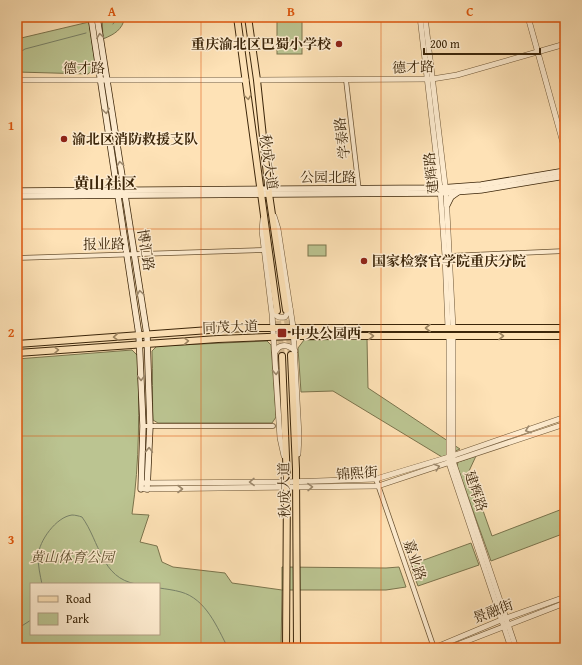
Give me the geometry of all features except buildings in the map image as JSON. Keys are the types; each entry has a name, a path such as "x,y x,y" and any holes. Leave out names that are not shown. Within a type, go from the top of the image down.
{"main road":[{"name":"博汇路","path":"91,17 125,193 148,343 150,426 147,486"},
{"name":"博汇路","path":"98,17 118,193 140,344 143,426 141,486"},
{"name":"秋成大道","path":"237,17 261,192 275,311"},
{"name":"秋成大道","path":"248,17 257,80 270,202 288,309"},
{"name":"公园北路","path":"17,191 125,193 443,190 565,171"},
{"name":"公园北路","path":"443,190 459,192 481,190 565,176"},
{"path":"447,205 451,197 459,192"},
{"name":"公园北路","path":"17,196 118,193"},
{"name":"同茂大道","path":"17,344 223,329 293,327 565,328"},
{"name":"同茂大道","path":"17,354 148,343 294,336 565,336"},
{"name":"秋成大道","path":"293,353 296,469 297,648"},
{"name":"秋成大道","path":"282,356 287,470 286,648"}],"street":[{"name":"建辉路","path":"420,17 430,79"},
{"name":"建辉路","path":"425,17 430,79 443,190 448,256"},
{"path":"528,17 565,150"},
{"name":"德才路","path":"257,80 430,79 457,75 565,44"},
{"name":"德才路","path":"17,80 246,80"},
{"name":"学泰路","path":"346,80 359,191"},
{"name":"建辉路","path":"443,190 447,205 451,328"},
{"path":"263,208 262,230 264,250 275,316 280,318 285,317 288,309"},
{"name":"报业路","path":"17,258 264,250"},
{"path":"448,256 565,251"},
{"path":"288,309 293,327 293,353"},
{"path":"275,311 273,328 280,438 287,470"},
{"name":"建辉路","path":"451,336 451,459 506,625 516,648"},
{"path":"275,352 279,347 286,346 293,353"},
{"name":"锦熙街","path":"141,486 378,486 565,417"},
{"path":"143,426 273,426 276,425 279,420"},
{"name":"锦熙街","path":"296,485 376,479 451,459 565,424"},
{"name":"嘉业路","path":"376,479 434,648"},
{"name":"景融街","path":"429,648 434,648 504,619 565,597"},
{"name":"景融街","path":"449,648 565,603"},
{"name":"建辉路","path":"506,625 511,648"},
{"path":"81,648 93,647"}],"green space":[{"path":"102,17 125,17 122,25 117,31 103,39"},
{"path":"277,17 302,17 302,54 277,54"},
{"path":"89,22 96,67 88,74 17,72 17,39"},
{"path":"308,245 326,245 326,256 308,256"},
{"path":"367,339 368,388 460,449 442,457 333,391 301,392 298,348 304,340"},
{"path":"267,341 271,345 276,417 272,423 158,423 153,420 152,351 157,346"},
{"name":"黄山体育公园","path":"132,350 138,356 139,415 138,455 132,514 149,515 140,542 157,546 162,562 173,567 225,573 232,583 282,590 281,648 17,648 17,359"},
{"path":"476,456 469,471 492,536 565,508 565,533 491,561 457,466 458,462"},
{"path":"471,543 479,565 418,586 410,565"},
{"path":"282,567 399,567 406,587 386,590 282,590"}],"waterway":[{"path":"113,24 118,17"},
{"path":"17,54 25,49 86,33"},
{"path":"42,583 38,556 41,544 54,525 60,520 72,515 82,517 108,567 115,575 133,583"},
{"path":"160,588 181,592 190,596 204,607 215,623 228,648"},
{"path":"17,629 30,621"}],"tunnel":[{"path":"286,311 291,355"},
{"path":"277,312 282,356"}],"place":[{"name":"重庆渝北区巴蜀小学校","path":"339,44"},
{"name":"渝北区消防救援支队","path":"64,139"},
{"name":"国家检察官学院重庆分院","path":"364,261"},
{"name":"中央公园西","path":"282,333"}],"district":[{"name":"黄山社区","path":"105,183"}]}
